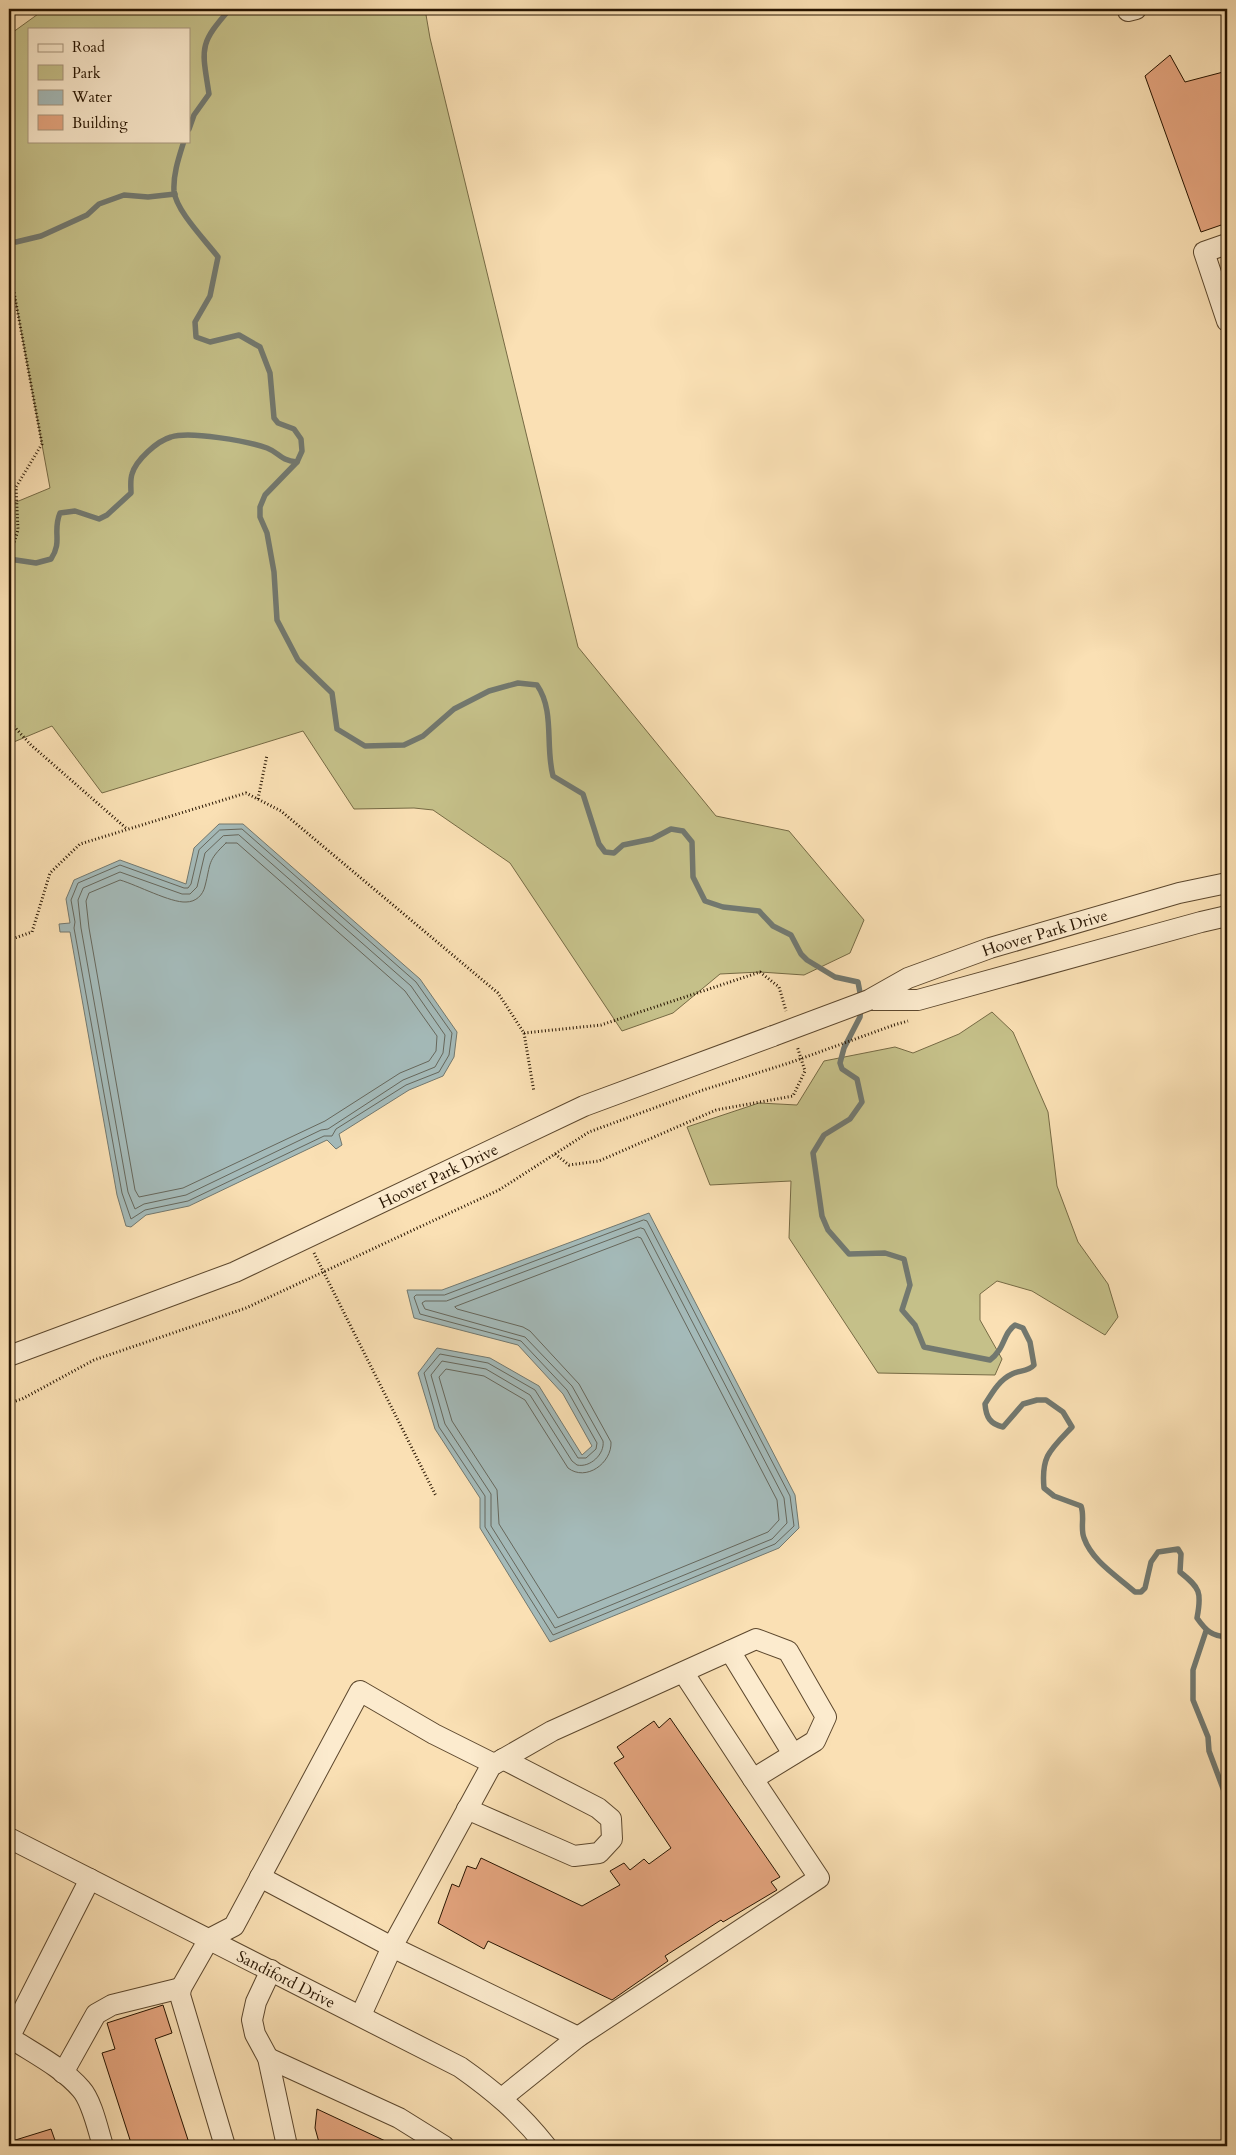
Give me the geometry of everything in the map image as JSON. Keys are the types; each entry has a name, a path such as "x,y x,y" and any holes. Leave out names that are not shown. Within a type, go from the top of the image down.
{"street":[{"path":"1227,244 1204,252 1227,321"},
{"name":"Hoover Park Drive","path":"9,1356 235,1272 584,1106 870,1000 908,978 990,948 1179,894 1227,883"},
{"name":"Hoover Park Drive","path":"870,1000 918,1000 1227,916"},
{"path":"361,2015 392,1947 491,1766 552,1731 756,1639 788,1651 826,1717 815,1740 753,1779"},
{"path":"730,1651 794,1754"},
{"path":"502,2098 578,2037 819,1878 683,1672"},
{"path":"225,2146 180,1995 181,1988 209,1939 234,1926 360,1691 434,1734 598,1808 611,1819 612,1839 599,1852 574,1856 468,1808"},
{"name":"Sandiford Drive","path":"9,1838 361,2015 460,2067 502,2098 526,2121 546,2146"},
{"path":"260,1877 392,1947 578,2037"},
{"path":"90,1879 9,2038 63,2073 82,2090 93,2114 103,2146"},
{"path":"271,1970 256,2002 252,2020 255,2034 268,2058 287,2146"},
{"path":"63,2073 96,2014 112,2005 181,1988"},
{"path":"268,2058 399,2118 444,2146"}],"path":[{"path":"9,14 17,9"},
{"path":"9,265 42,444 16,487 18,530 9,559"},
{"path":"9,721 31,745 128,829"},
{"path":"258,799 267,756"},
{"path":"9,940 32,932 50,873 80,844 246,793 281,811 498,993 524,1033 534,1092"},
{"path":"9,1404 22,1399 94,1360 246,1308 499,1190 589,1132 703,1090 789,1063 894,1025"},
{"path":"307,1238 436,1496"}],"green space":[{"path":"45,9 425,9 430,38 578,647 716,816 789,831 864,920 850,953 804,975 760,972 720,974 673,1013 622,1031 510,863 433,810 414,808 354,809 303,731 102,793 52,726 9,744 9,505 50,488 9,265 9,35"},
{"path":"992,1012 1013,1032 1048,1112 1057,1186 1078,1242 1108,1284 1118,1317 1105,1335 1032,1291 997,1281 980,1294 980,1320 1002,1359 995,1375 878,1373 789,1238 791,1181 710,1185 687,1127 759,1103 797,1105 824,1061 895,1047 913,1053 959,1034"}],"water":[{"path":"219,824 243,824 420,979 457,1032 454,1057 443,1076 409,1090 339,1134 342,1145 336,1149 327,1140 189,1206 146,1215 131,1227 126,1226 117,1195 70,932 60,932 59,924 70,923 66,899 74,880 120,860 186,884 194,848"},
{"path":"649,1213 795,1495 799,1528 779,1548 550,1642 480,1528 480,1498 435,1429 418,1373 437,1348 490,1358 539,1386 582,1455 592,1446 563,1394 518,1345 414,1318 407,1290 442,1290"}],"building":[{"path":"1170,55 1185,82 1227,71 1227,223 1201,232 1145,76"},
{"path":"670,1718 780,1877 771,1882 777,1890 723,1922 721,1920 665,1956 668,1961 612,2000 488,1941 484,1949 438,1923 452,1884 459,1887 467,1866 476,1869 481,1858 582,1906 620,1885 610,1871 624,1863 630,1870 644,1859 649,1864 671,1848 614,1763 624,1757 617,1747 654,1721 659,1728"},
{"path":"163,2005 172,2033 155,2039 190,2146 132,2146 102,2053 115,2049 107,2023"},
{"path":"317,2109 396,2146 320,2146 315,2128"},
{"path":"51,2129 57,2146 9,2146 9,2142"}],"waterway":[{"path":"190,126 194,115 209,94 204,56 207,40 230,9"},
{"path":"184,142 174,178 176,199 192,226 218,257 210,296 195,322 196,337 210,342 239,335 260,347 270,373 274,418 278,423 294,429 301,439 302,451 297,462 265,495 260,507 260,517 267,533 274,572 277,620 298,660 332,693 337,729 365,746 404,745 423,736 454,709 489,691 518,683 537,685 543,695 548,717 553,776 583,794 599,844 605,852 614,853 623,845 652,839 671,829 683,831 692,842 693,877 705,901 723,907 759,911 773,926 791,935 801,954 807,960 835,977 858,982 861,998"},
{"path":"16,242 41,236 87,215 99,204 124,195 148,197 175,194"},
{"path":"9,559 36,563 51,559 55,553 60,513 75,511 99,519 107,515 131,493 132,474 142,457 165,439 180,435 191,435 246,442 267,448 287,460 297,462"},
{"path":"861,1007 860,1017 844,1048 840,1063 842,1069 857,1079 862,1102 850,1119 824,1135 813,1153 822,1216 828,1230 849,1254 885,1253 904,1259 910,1285 902,1310 915,1325 924,1347 990,1360 999,1351 1011,1328 1015,1325 1023,1328 1030,1342 1034,1365 1029,1369 1007,1377 996,1387 985,1404 989,1419 1003,1427 1023,1404 1037,1400 1046,1400 1063,1412 1072,1427 1049,1454 1044,1468 1044,1488 1054,1496 1081,1506 1083,1534 1093,1554 1106,1568 1135,1592 1141,1592 1145,1588 1151,1562 1158,1552 1178,1549 1181,1554 1180,1572 1192,1582 1198,1591 1197,1618 1210,1632 1227,1637"},
{"path":"1206,1631 1193,1670 1193,1700 1208,1737 1209,1751 1227,1799"}]}
